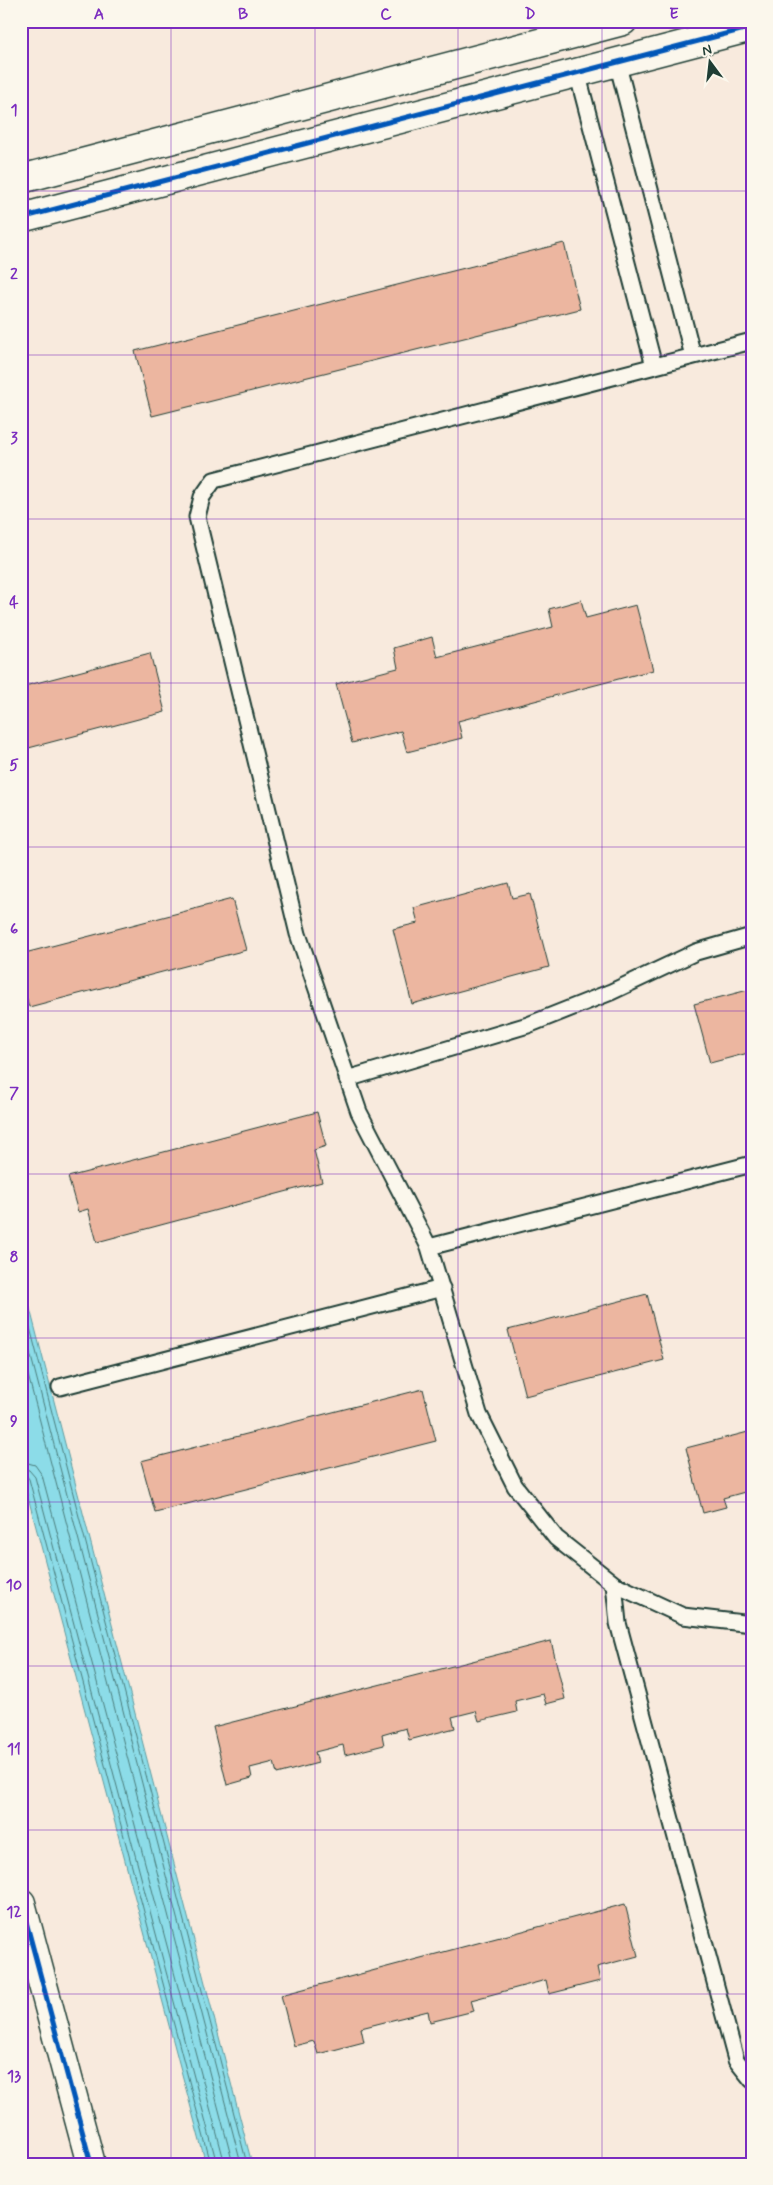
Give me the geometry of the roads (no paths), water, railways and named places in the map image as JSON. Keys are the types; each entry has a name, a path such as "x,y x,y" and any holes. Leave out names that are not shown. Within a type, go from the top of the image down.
{"street":[{"path":"21,179 623,21"},
{"path":"21,218 752,27"},
{"path":"21,1903 91,2164"}],"lane":[{"path":"617,62 693,356"},
{"path":"578,72 654,366"},
{"path":"752,340 214,480 202,497 197,517 298,934 359,1112 429,1247 479,1414 515,1486 556,1538 614,1584 683,1616 752,1624"},
{"path":"348,1079 528,1025 611,992 696,952 752,936"},
{"path":"429,1247 752,1164"},
{"path":"60,1387 442,1288"},
{"path":"614,1584 618,1623 736,2060 752,2080"}],"water":[{"path":"21,1274 252,2164 206,2164 21,1471"}]}
